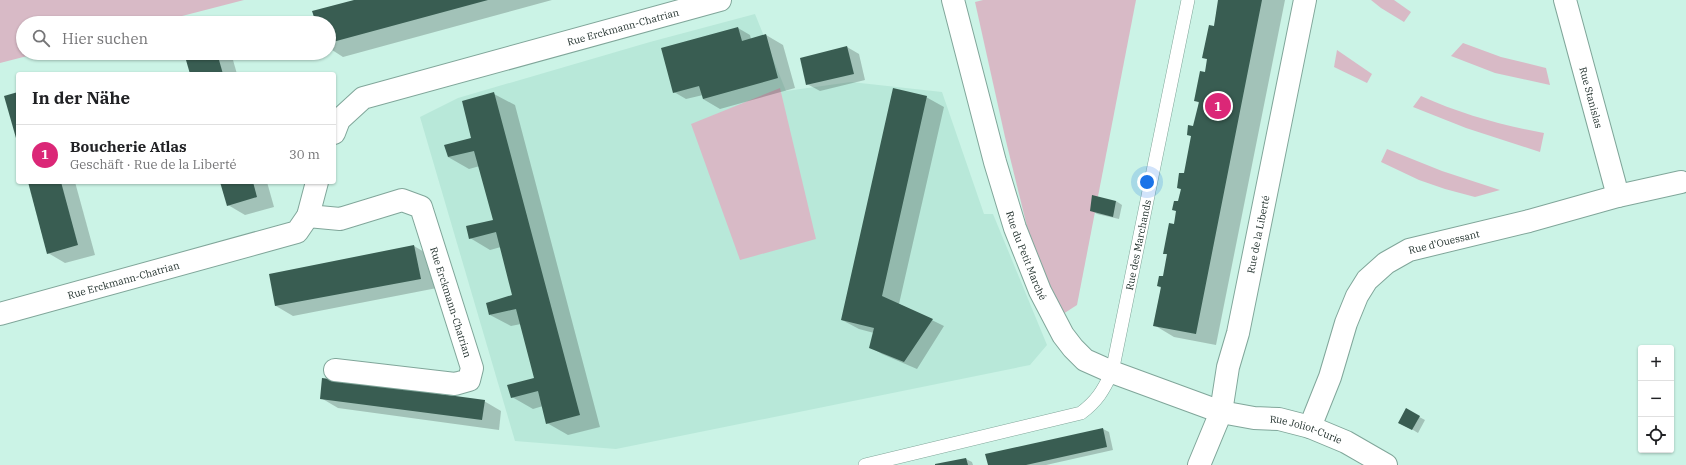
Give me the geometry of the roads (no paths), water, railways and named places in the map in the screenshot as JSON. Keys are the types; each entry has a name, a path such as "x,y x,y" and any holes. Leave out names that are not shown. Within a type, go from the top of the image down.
{"street":[{"name":"Rue Erckmann-Chatrian","path":"336,128 339,120 363,98 720,0"},
{"name":"Rue du Petit Marché","path":"953,0 995,162 1015,228 1040,291 1059,328 1073,348 1085,360 1112,372 1221,412"},
{"name":"Rue de la Liberté","path":"1199,465 1221,412 1228,367 1240,325 1305,0"},
{"name":"Rue Stanislas","path":"1565,0 1618,196"},
{"name":"Rue d'Ouessant","path":"1310,427 1330,377 1346,324 1358,296 1367,280 1386,263 1409,250 1529,221 1618,196 1681,182"},
{"name":"Rue Erckmann-Chatrian","path":"0,314 296,232 308,216 316,184"},
{"name":"Rue Erckmann-Chatrian","path":"308,216 340,219 402,200 421,207 472,368 469,380 455,384 335,370"},
{"name":"Rue Joliot-Curie","path":"1221,412 1254,418 1279,419 1310,427 1346,442 1386,465"}],"lane":[{"name":"Rue des Marchands","path":"865,465 1081,413 1094,403 1103,390 1112,372 1188,0"}],"place":[{"name":"Boucherie Atlas","path":"1218,106"}]}
